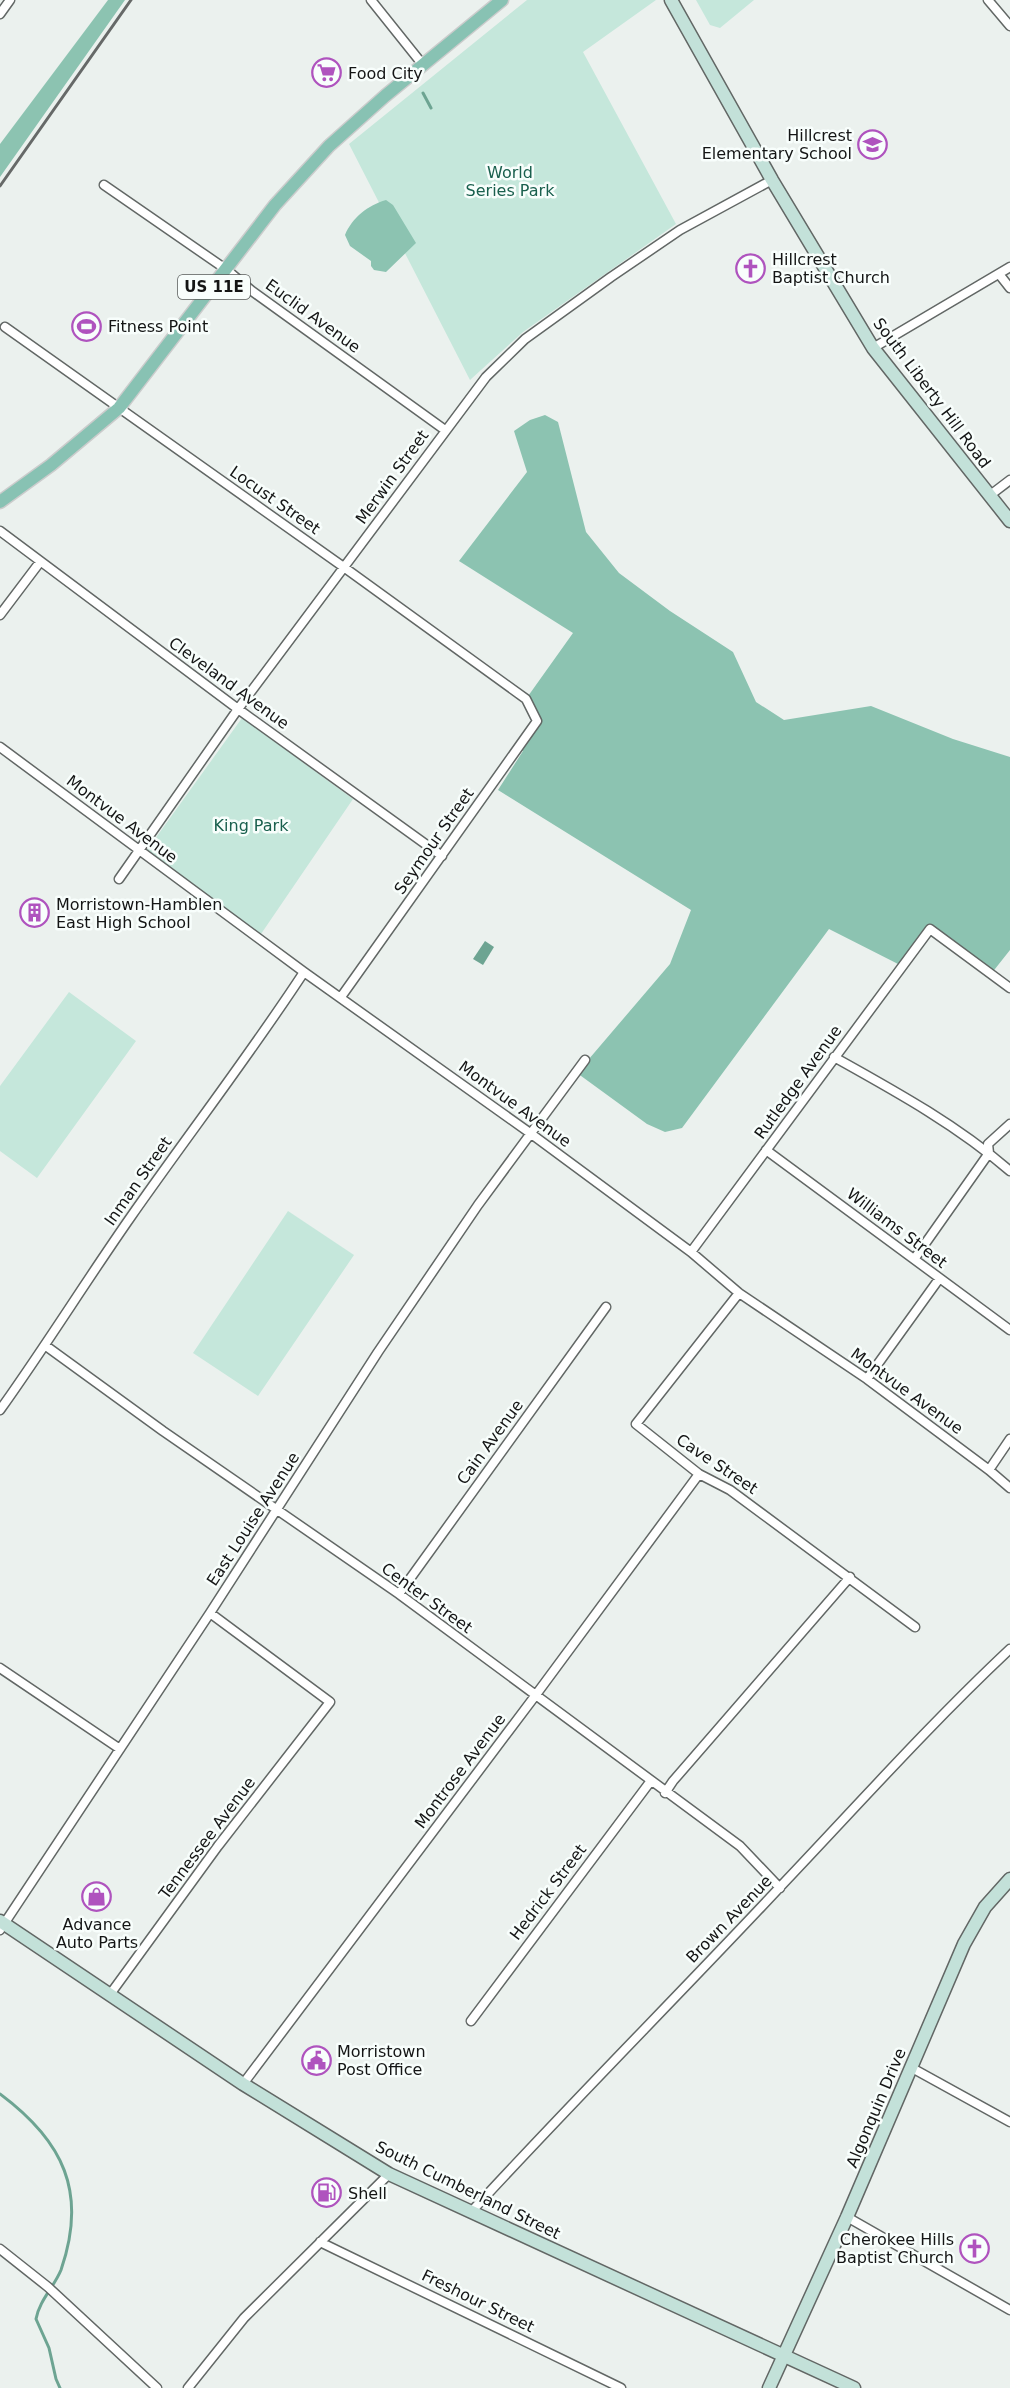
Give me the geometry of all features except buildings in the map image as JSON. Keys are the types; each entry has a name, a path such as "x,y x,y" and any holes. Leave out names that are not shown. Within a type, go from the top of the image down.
{"main road":[{"name":"US 11E","path":"0,502 51,465 119,408 275,205 329,146 502,0"}],"street":[{"path":"0,14 10,0"},
{"path":"371,0 423,65"},
{"name":"South Liberty Hill Road","path":"671,0 772,180 873,348 1010,521"},
{"path":"988,0 1010,26"},
{"name":"Merwin Street","path":"119,879 238,709 486,377 525,339 680,230 772,180"},
{"name":"Euclid Avenue","path":"104,185 227,270 275,308 445,430"},
{"path":"873,348 1010,267"},
{"path":"999,274 1010,288"},
{"name":"Locust Street","path":"5,327 526,699"},
{"path":"989,496 1010,480"},
{"name":"Cleveland Avenue","path":"0,531 238,709 442,856"},
{"path":"0,615 40,561"},
{"name":"Seymour Street","path":"341,997 537,721 526,699"},
{"name":"Montvue Avenue","path":"0,747 304,972 530,1133 691,1252 739,1293 867,1379 1010,1488"},
{"name":"Rutledge Avenue","path":"691,1252 930,929 1010,988"},
{"name":"Inman Street","path":"0,1410 46,1346 129,1219 256,1044 304,972"},
{"path":"834,1058 911,1100 989,1153 1010,1171"},
{"name":"East Louise Avenue","path":"2,1925 210,1613 378,1352 530,1133 585,1060"},
{"path":"915,1258 989,1153 988,1144 1010,1124"},
{"name":"Williams Street","path":"766,1150 1010,1330"},
{"path":"867,1379 939,1279"},
{"name":"Cave Street","path":"739,1293 636,1424 699,1474 730,1490 915,1627"},
{"name":"Cain Avenue","path":"399,1594 606,1307"},
{"name":"Center Street","path":"46,1346 399,1594 650,1782 740,1846 780,1888"},
{"path":"989,1470 1010,1439"},
{"name":"Montrose Avenue","path":"243,2084 536,1696 699,1474"},
{"path":"665,1793 850,1577"},
{"name":"Tennessee Avenue","path":"111,1993 218,1846 330,1702 210,1613"},
{"name":"Brown Avenue","path":"471,2212 577,2097 780,1888 953,1702 1010,1649"},
{"path":"0,1668 120,1749"},
{"name":"Hedrick Street","path":"471,2021 650,1782"},
{"name":"Algonquin Drive","path":"769,2388 848,2217 964,1944 985,1907 1010,1879"},
{"name":"South Cumberland Street","path":"2,1925 111,1993 243,2084 388,2174 854,2388"},
{"path":"912,2068 1010,2122"},
{"path":"188,2388 244,2318 388,2174"},
{"path":"848,2217 1010,2310"},
{"name":"Freshour Street","path":"320,2242 621,2388"},
{"path":"0,2249 48,2287 157,2388"}],"green space":[{"name":"World Series Park","path":"527,0 656,0 583,52 676,224 523,332 470,380 349,144"},
{"path":"696,0 754,0 720,28 710,25"},
{"name":"King Park","path":"242,718 353,799 261,934 147,850"},
{"path":"69,992 136,1041 37,1178 0,1151 0,1086"},
{"path":"288,1211 354,1255 258,1396 193,1353"}],"shaded area":[{"path":"108,0 125,0 0,177 0,144"},
{"path":"386,200 393,205 416,243 386,272 374,270 371,261 350,246 345,235 361,213"},
{"path":"545,415 558,422 586,532 619,573 670,611 733,652 756,702 784,720 871,706 953,739 1010,757 1010,950 991,974 930,929 902,966 829,929 682,1128 665,1132 647,1124 577,1073 670,964 691,910 498,790 523,751 518,748 537,721 526,699 573,633 459,561 527,472 514,431 530,420"},
{"path":"485,941 494,947 483,965 473,959"}],"waterway":[{"path":"423,93 431,108"},
{"path":"0,2094 40,2130 64,2170 70,2192 72,2216 69,2242 61,2270 40,2306 36,2319 49,2348 60,2388"}],"railway":[{"path":"0,186 131,0"}],"place":[{"name":"Food City","path":"327,73"},
{"name":"Hillcrest Elementary School","path":"873,144"},
{"name":"Hillcrest Baptist Church","path":"751,268"},
{"name":"Fitness Point","path":"87,326"},
{"name":"Morristown-Hamblen East High School","path":"35,913"},
{"name":"Advance Auto Parts","path":"97,1896"},
{"name":"Morristown Post Office","path":"316,2060"},
{"name":"Shell","path":"327,2193"},
{"name":"Cherokee Hills Baptist Church","path":"975,2248"}]}
